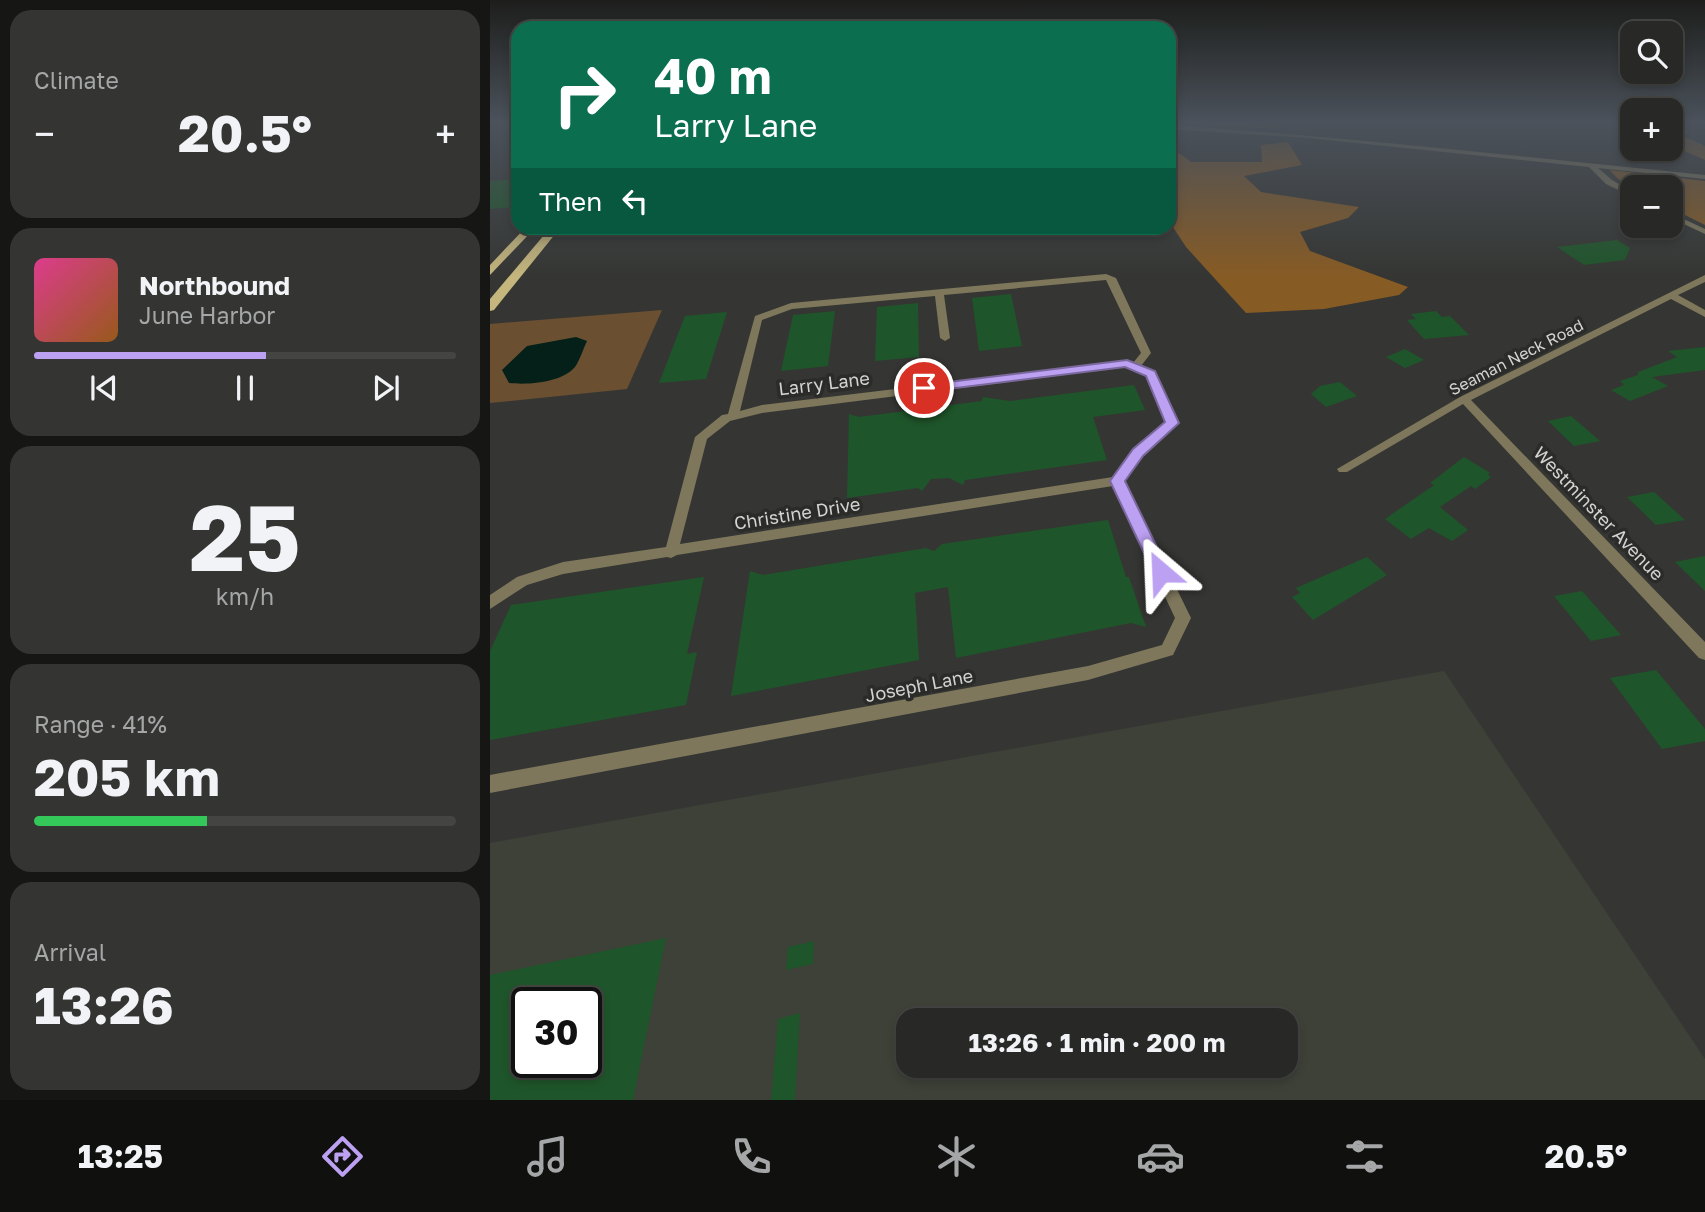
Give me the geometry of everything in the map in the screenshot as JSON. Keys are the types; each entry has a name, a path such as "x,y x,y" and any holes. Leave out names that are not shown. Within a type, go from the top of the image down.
{"main road":[{"path":"490,272 524,235"},
{"path":"490,306 549,235"}],"street":[{"path":"1601,174 1620,188"},
{"path":"1681,174 1705,177"},
{"path":"1683,221 1705,232"},
{"path":"733,416 758,318 791,306 1099,276 1111,278 1146,354 1135,367 1151,374 1172,423 1138,452 1117,481"},
{"name":"Seaman Neck Road","path":"1343,469 1464,399 1705,278"},
{"path":"939,291 945,338"},
{"path":"1673,296 1705,314"},
{"name":"Larry Lane","path":"671,553 701,437 733,416 762,409 1086,368 1127,364 1135,367"},
{"name":"Westminster Avenue","path":"1464,399 1705,653"},
{"name":"Christine Drive","path":"490,603 522,581 564,568 1117,481"},
{"name":"Joseph Lane","path":"490,784 1088,673 1167,650 1183,618 1117,481"}],"shaded area":[{"path":"1176,174 1253,174 1244,176 1261,192 1359,207 1348,218 1300,232 1310,251 1408,287 1399,295 1324,309 1246,313 1186,247 1176,232"},
{"path":"1614,174 1653,175 1620,175 1620,180"},
{"path":"1683,178 1705,181 1705,225 1683,214"},
{"path":"662,310 627,389 490,403 490,324"},
{"path":"576,337 587,341 577,364 569,372 544,382 509,383 502,370 527,346"},
{"path":"1444,671 1705,1059 1705,1100 490,1100 490,843"}],"building":[{"path":"511,180 511,208 490,209 490,181"},
{"path":"1617,240 1630,248 1625,260 1584,265 1557,247"},
{"path":"1011,294 1022,346 979,351 972,298"},
{"path":"918,303 919,357 875,361 877,307"},
{"path":"835,311 828,366 781,371 793,315"},
{"path":"1436,311 1442,317 1450,316 1469,335 1424,339 1407,320 1416,319 1411,314"},
{"path":"727,312 706,379 659,383 685,316"},
{"path":"1705,347 1705,370 1652,377 1668,386 1630,401 1611,390 1624,385 1620,381 1638,375 1638,372 1677,357 1668,351"},
{"path":"1405,349 1424,360 1405,368 1386,357"},
{"path":"1340,382 1357,396 1326,407 1311,394 1320,386"},
{"path":"1134,385 1145,410 1093,417 1107,460 965,480 963,485 949,478 931,479 922,491 918,488 847,498 849,414 859,417 982,401 983,397 1010,401"},
{"path":"1571,416 1600,441 1574,446 1548,421"},
{"path":"1464,457 1490,473 1488,475 1491,477 1475,489 1471,486 1440,507 1468,530 1452,541 1429,528 1411,539 1385,519 1434,485 1430,483"},
{"path":"1654,492 1685,520 1656,525 1627,497"},
{"path":"1108,520 1126,577 1129,577 1146,627 1131,623 956,658 948,587 915,593 919,660 731,696 750,571 763,575 926,548 934,551 942,544"},
{"path":"1705,556 1705,591 1675,562"},
{"path":"1367,557 1387,575 1313,620 1292,597 1300,593 1296,588"},
{"path":"704,577 687,654 697,652 686,705 490,740 490,651 511,605"},
{"path":"1582,591 1621,635 1591,641 1554,596"},
{"path":"1656,670 1705,729 1705,741 1662,749 1610,678"},
{"path":"666,938 633,1100 490,1100 490,975"},
{"path":"814,941 813,964 786,970 788,947"},
{"path":"800,1013 795,1100 771,1100 778,1019"}],"route":[{"path":"924,388 1127,364 1151,374 1172,423 1165,432 1138,452 1117,481 1161,572"}]}
